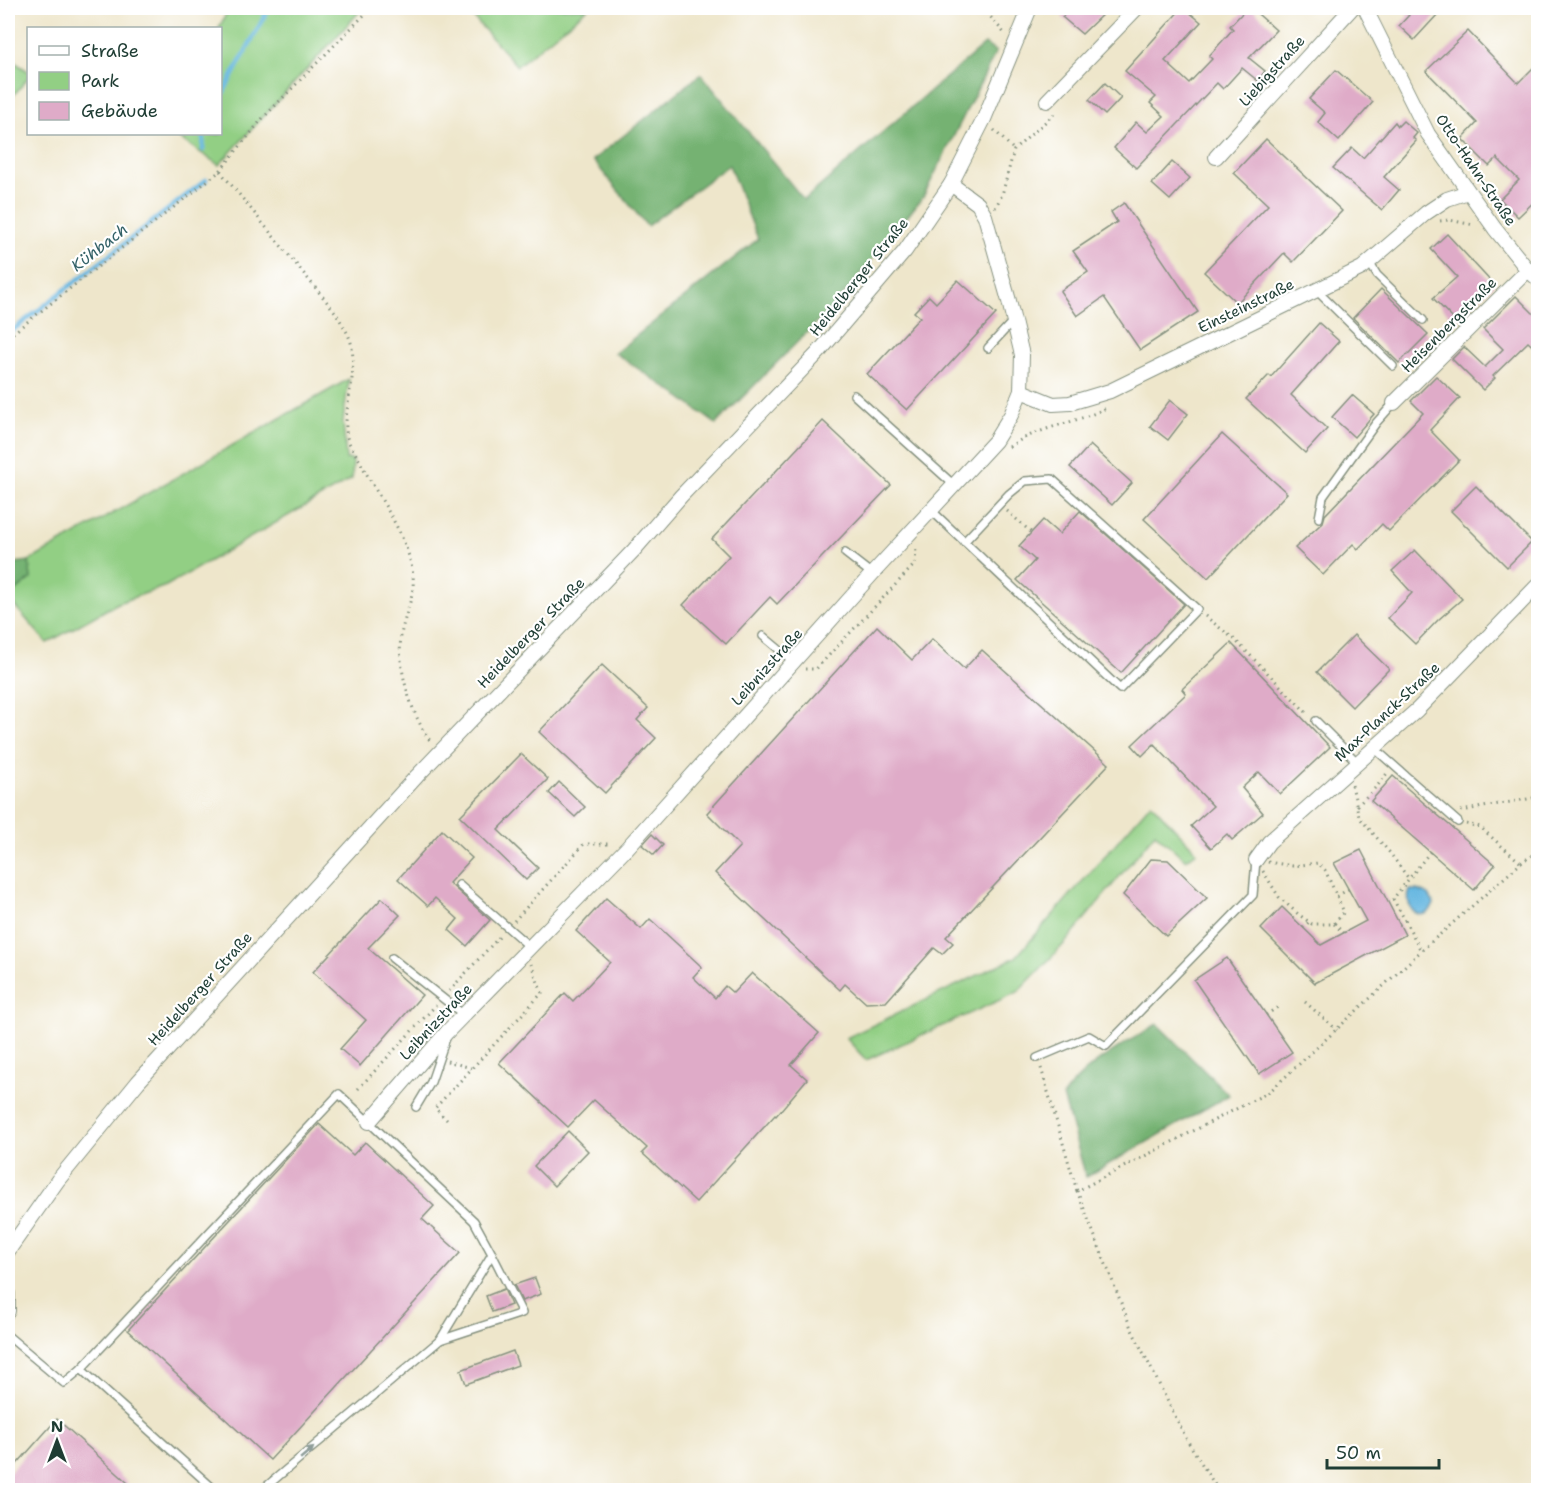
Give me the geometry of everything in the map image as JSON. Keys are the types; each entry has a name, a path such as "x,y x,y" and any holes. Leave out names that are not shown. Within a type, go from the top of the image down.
{"street":[{"name":"Heidelberger Straße","path":"8,1251 58,1180 138,1082 439,753 818,353 905,250 951,184 984,120 1030,8"},
{"path":"1047,101 1137,8"},
{"name":"Liebigstraße","path":"1216,157 1352,8"},
{"name":"Otto-Hahn-Straße","path":"1365,8 1428,134 1495,230 1533,274"},
{"name":"Leibnizstraße","path":"369,1122 447,1032 530,954 627,848 872,574 995,441 1011,416 1022,391 1022,355 1014,320 985,216 978,204 951,184"},
{"name":"Einsteinstraße","path":"1022,391 1053,404 1070,403 1110,391 1362,268 1426,213 1447,199 1468,192"},
{"name":"Heisenbergstraße","path":"1394,403 1533,274"},
{"name":"Max-Planck-Straße","path":"1256,860 1269,842 1418,710 1539,585"},
{"path":"8,1294 8,1311"}],"lane":[{"path":"1369,262 1377,275 1423,320"},
{"path":"1316,290 1393,366"},
{"path":"988,348 1014,320"},
{"path":"854,395 954,485"},
{"path":"1319,518 1323,496 1376,423 1394,403"},
{"path":"931,510 964,542 1120,688 1197,609 1052,479 1024,482 999,504 964,542"},
{"path":"845,553 872,574"},
{"path":"763,636 794,662"},
{"path":"1316,721 1358,763"},
{"path":"1374,748 1458,822"},
{"path":"1038,1058 1089,1036 1106,1046 1253,895 1256,860"},
{"path":"459,885 508,928 530,954"},
{"path":"392,958 464,1015"},
{"path":"416,1107 431,1082 447,1032"},
{"path":"8,1336 64,1383 81,1369 339,1094 474,1221 522,1313 440,1340"},
{"path":"262,1491 440,1340 492,1254"},
{"path":"81,1369 215,1491"}],"path":[{"path":"8,337 220,171 262,119 371,8"},
{"path":"983,8 1015,45"},
{"path":"985,216 997,207 1014,150 1056,112 1047,101"},
{"path":"984,120 1014,150"},
{"path":"220,171 336,313 350,339 352,365 347,409 347,437 399,530 408,553 413,577 413,594 402,633 400,651 403,677 424,732 439,753"},
{"path":"999,504 1032,533"},
{"path":"1197,609 1235,640 1316,721"},
{"path":"1357,806 1378,785 1392,764"},
{"path":"1352,784 1359,817 1409,879"},
{"path":"1378,785 1382,788"},
{"path":"1449,813 1539,797"},
{"path":"1458,822 1480,827 1521,863"},
{"path":"358,1089 584,844 610,845 618,837"},
{"path":"1077,1191 1269,1092 1421,951 1521,863 1539,851"},
{"path":"1421,951 1393,899 1430,852"},
{"path":"1256,860 1293,866 1318,862 1325,870 1344,912 1334,924"},
{"path":"1256,860 1280,897 1309,922 1334,924 1344,933"},
{"path":"1337,896 1349,889"},
{"path":"1399,924 1405,920"},
{"path":"1303,928 1309,922"},
{"path":"447,1120 435,1107 542,993 530,954"},
{"path":"1305,1002 1337,1030"},
{"path":"1266,1015 1281,1005"},
{"path":"1038,1058 1077,1191 1131,1328 1187,1440 1218,1491"},
{"path":"445,1067 447,1061 471,1068"},
{"path":"443,1088 448,1093"}],"green space":[{"path":"229,8 363,8 219,165 174,135 222,135 222,27 220,27"},
{"path":"465,8 588,8 517,66"},
{"path":"985,44 996,52 923,197 840,299 716,424 615,353 758,239 729,165 647,226 593,160 701,74 804,200"},
{"path":"8,58 27,70 27,79 8,102"},
{"path":"349,379 343,421 346,459 353,460 352,479 166,586 118,603 47,643 8,598 31,579 29,561"},
{"path":"29,561 31,579 8,597 8,564"},
{"path":"1151,803 1197,852 1186,860 1155,833 1065,943 1018,992 866,1060 846,1038 1016,957"},
{"path":"1157,1024 1229,1095 1086,1177 1063,1096 1072,1084 1094,1064"}],"water":[{"path":"1410,890 1429,895 1434,904 1425,914 1416,913 1412,909 1408,897"}],"building":[{"path":"1072,8 1109,8 1082,34 1062,17"},
{"path":"1182,8 1201,22 1165,61 1189,83 1212,59 1209,56 1233,29 1230,26 1247,8 1251,8 1276,30 1249,58 1265,71 1258,81 1242,68 1223,89 1217,83 1136,168 1114,148 1136,122 1147,132 1164,116 1150,103 1156,97 1125,71"},
{"path":"1400,8 1432,8 1438,14 1414,40 1399,26 1409,15"},
{"path":"1468,31 1518,83 1539,62 1539,197 1518,217 1500,199 1519,180 1497,158 1489,166 1462,139 1477,123 1426,71"},
{"path":"1336,70 1373,102 1339,141 1318,122 1325,113 1309,99"},
{"path":"1105,83 1121,98 1105,115 1089,100"},
{"path":"1403,121 1417,133 1413,138 1416,141 1384,177 1399,190 1382,210 1333,168 1352,148 1363,158 1395,122 1398,126"},
{"path":"1266,139 1342,211 1293,262 1284,253 1237,303 1204,272 1268,205 1234,173"},
{"path":"1172,162 1190,178 1170,200 1152,184"},
{"path":"1124,203 1198,312 1140,350 1104,297 1077,316 1060,291 1088,272 1073,251 1117,222 1111,212"},
{"path":"1447,234 1494,285 1455,321 1433,298 1457,277 1431,249"},
{"path":"958,280 996,314 907,410 867,374 920,317 914,312 929,296 936,303"},
{"path":"1381,289 1428,334 1399,363 1353,318"},
{"path":"1516,296 1539,319 1539,352 1528,342 1493,376 1495,378 1483,390 1452,359 1464,347 1485,367 1503,349 1483,329"},
{"path":"1319,323 1339,341 1291,395 1327,429 1305,453 1246,399 1269,375 1271,377"},
{"path":"1436,376 1460,398 1430,430 1459,460 1389,531 1382,524 1358,549 1353,544 1323,575 1295,548 1323,522 1325,515 1423,413 1411,401"},
{"path":"1352,395 1374,414 1354,437 1332,417"},
{"path":"1170,400 1188,414 1168,440 1150,426"},
{"path":"823,421 891,485 777,604 770,597 726,644 683,605 729,556 712,539"},
{"path":"1222,434 1287,493 1208,578 1144,519"},
{"path":"1090,445 1132,483 1112,505 1070,467"},
{"path":"1476,486 1532,542 1507,567 1451,511"},
{"path":"1080,511 1184,604 1121,673 1017,580 1035,560 1019,546 1043,520 1059,534"},
{"path":"1415,550 1462,599 1415,644 1388,618 1412,593 1392,571"},
{"path":"877,626 912,660 932,639 964,669 982,650 1109,764 946,937 953,943 942,954 934,948 886,1002 866,1003 845,984 840,990 715,873 740,846 707,813"},
{"path":"1354,635 1389,669 1352,707 1317,672"},
{"path":"1231,643 1330,747 1280,794 1259,772 1242,788 1263,813 1232,840 1227,834 1211,848 1191,826 1213,806 1154,744 1142,756 1132,745 1186,694 1182,689"},
{"path":"602,665 648,708 637,720 656,738 605,793 539,732"},
{"path":"521,754 548,779 498,830 538,868 526,880 460,816"},
{"path":"1393,776 1495,865 1474,890 1371,801"},
{"path":"559,782 585,807 575,817 549,793"},
{"path":"442,830 472,858 449,883 490,920 467,946 449,930 458,919 435,898 428,906 398,879"},
{"path":"652,834 663,845 654,855 642,845"},
{"path":"1361,850 1405,935 1315,983 1261,929 1282,907 1321,945 1366,921 1334,863"},
{"path":"1151,859 1168,860 1207,898 1166,936 1123,895"},
{"path":"382,898 400,915 368,948 422,995 360,1066 340,1049 366,1020 313,972"},
{"path":"606,898 641,929 650,919 702,967 693,977 715,998 725,986 733,993 752,973 819,1033 791,1065 807,1079 696,1202 642,1153 647,1148 594,1100 568,1127 499,1063 565,993 573,1001 610,962 576,931"},
{"path":"1227,958 1292,1052 1259,1074 1194,980"},
{"path":"319,1124 353,1155 365,1142 434,1206 422,1219 460,1253 270,1460 128,1330"},
{"path":"568,1131 588,1151 554,1186 534,1166"},
{"path":"535,1278 541,1294 522,1301 514,1285"},
{"path":"504,1289 511,1305 492,1312 486,1296"},
{"path":"513,1351 518,1365 466,1384 461,1370"},
{"path":"57,1419 128,1483 121,1491 8,1491 8,1474"}],"waterway":[{"name":"Kühbach","path":"222,95 269,8"},
{"name":"Kühbach","path":"203,150 204,135"},
{"name":"Kühbach","path":"8,334 206,180"}]}
